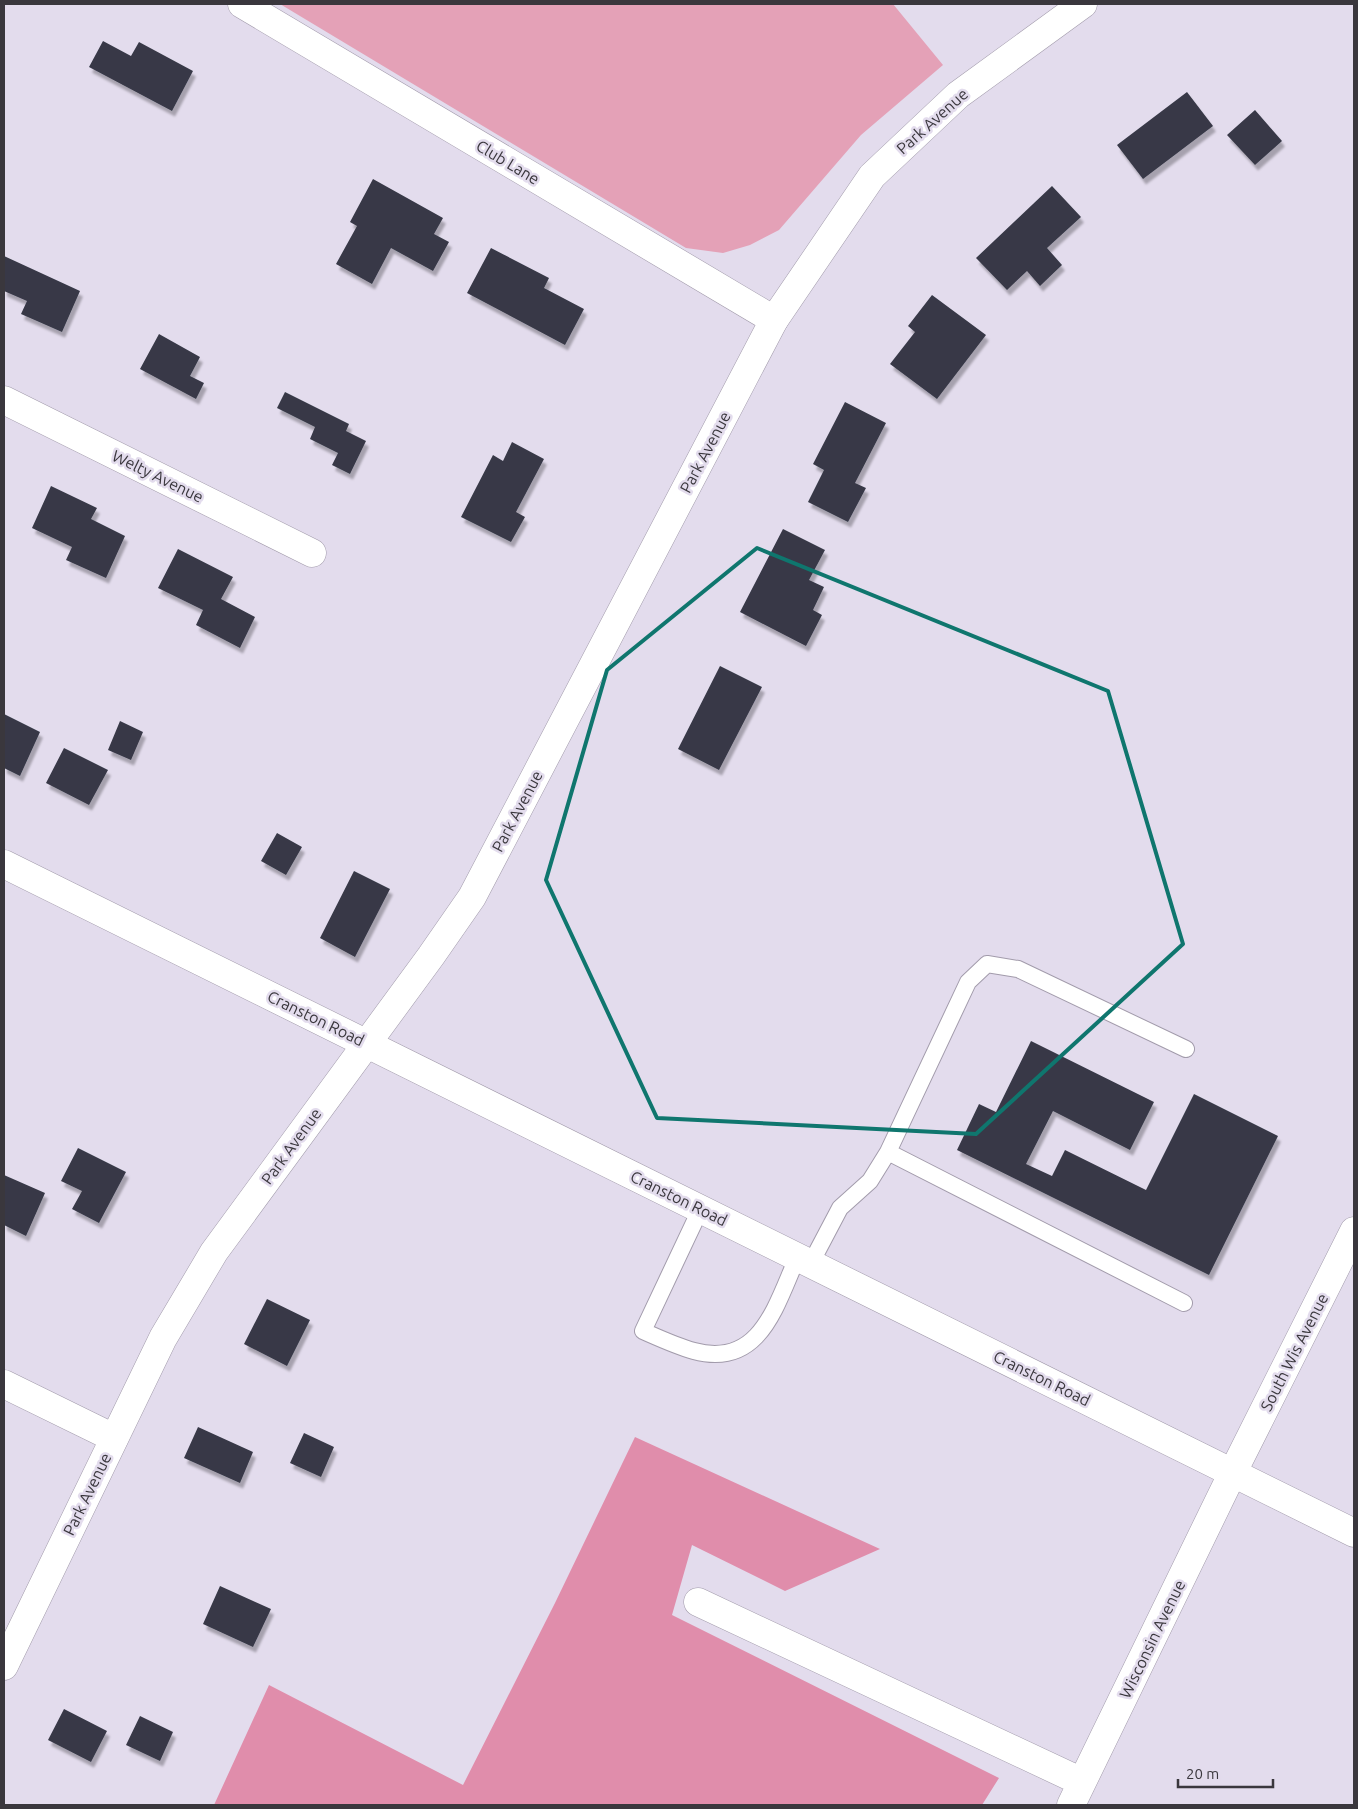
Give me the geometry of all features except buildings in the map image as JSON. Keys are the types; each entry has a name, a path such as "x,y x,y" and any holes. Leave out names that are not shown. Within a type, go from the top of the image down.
{"street":[{"name":"Club Lane","path":"242,4 774,320"},
{"name":"Park Avenue","path":"4,1666 163,1338 214,1252 431,956 472,897 774,320 872,176 958,95 1082,4"},
{"name":"Welty Avenue","path":"4,400 312,553"},
{"name":"Cranston Road","path":"4,864 1354,1533"},
{"name":"South Wis Avenue","path":"1233,1472 1354,1231"},
{"path":"4,1384 114,1438"},
{"name":"Wisconsin Avenue","path":"1076,1794 1233,1472"},
{"path":"698,1602 1076,1794"}],"lane":[{"path":"700,1208 643,1331 694,1351 719,1354 735,1352 748,1345 759,1334 804,1259 840,1208 870,1181 888,1152 968,982 988,964 1018,969 1186,1049"},
{"path":"888,1152 1184,1303"}],"highlighted area":[{"path":"757,548 1108,691 1183,944 976,1134 657,1118 546,880 607,670"}],"shaded area":[{"path":"280,4 893,4 943,65 861,135 779,230 750,245 723,253 686,248"},
{"path":"635,1437 880,1549 785,1591 692,1545 672,1615 999,1778 982,1805 214,1805 269,1685 463,1785 555,1603"}]}
